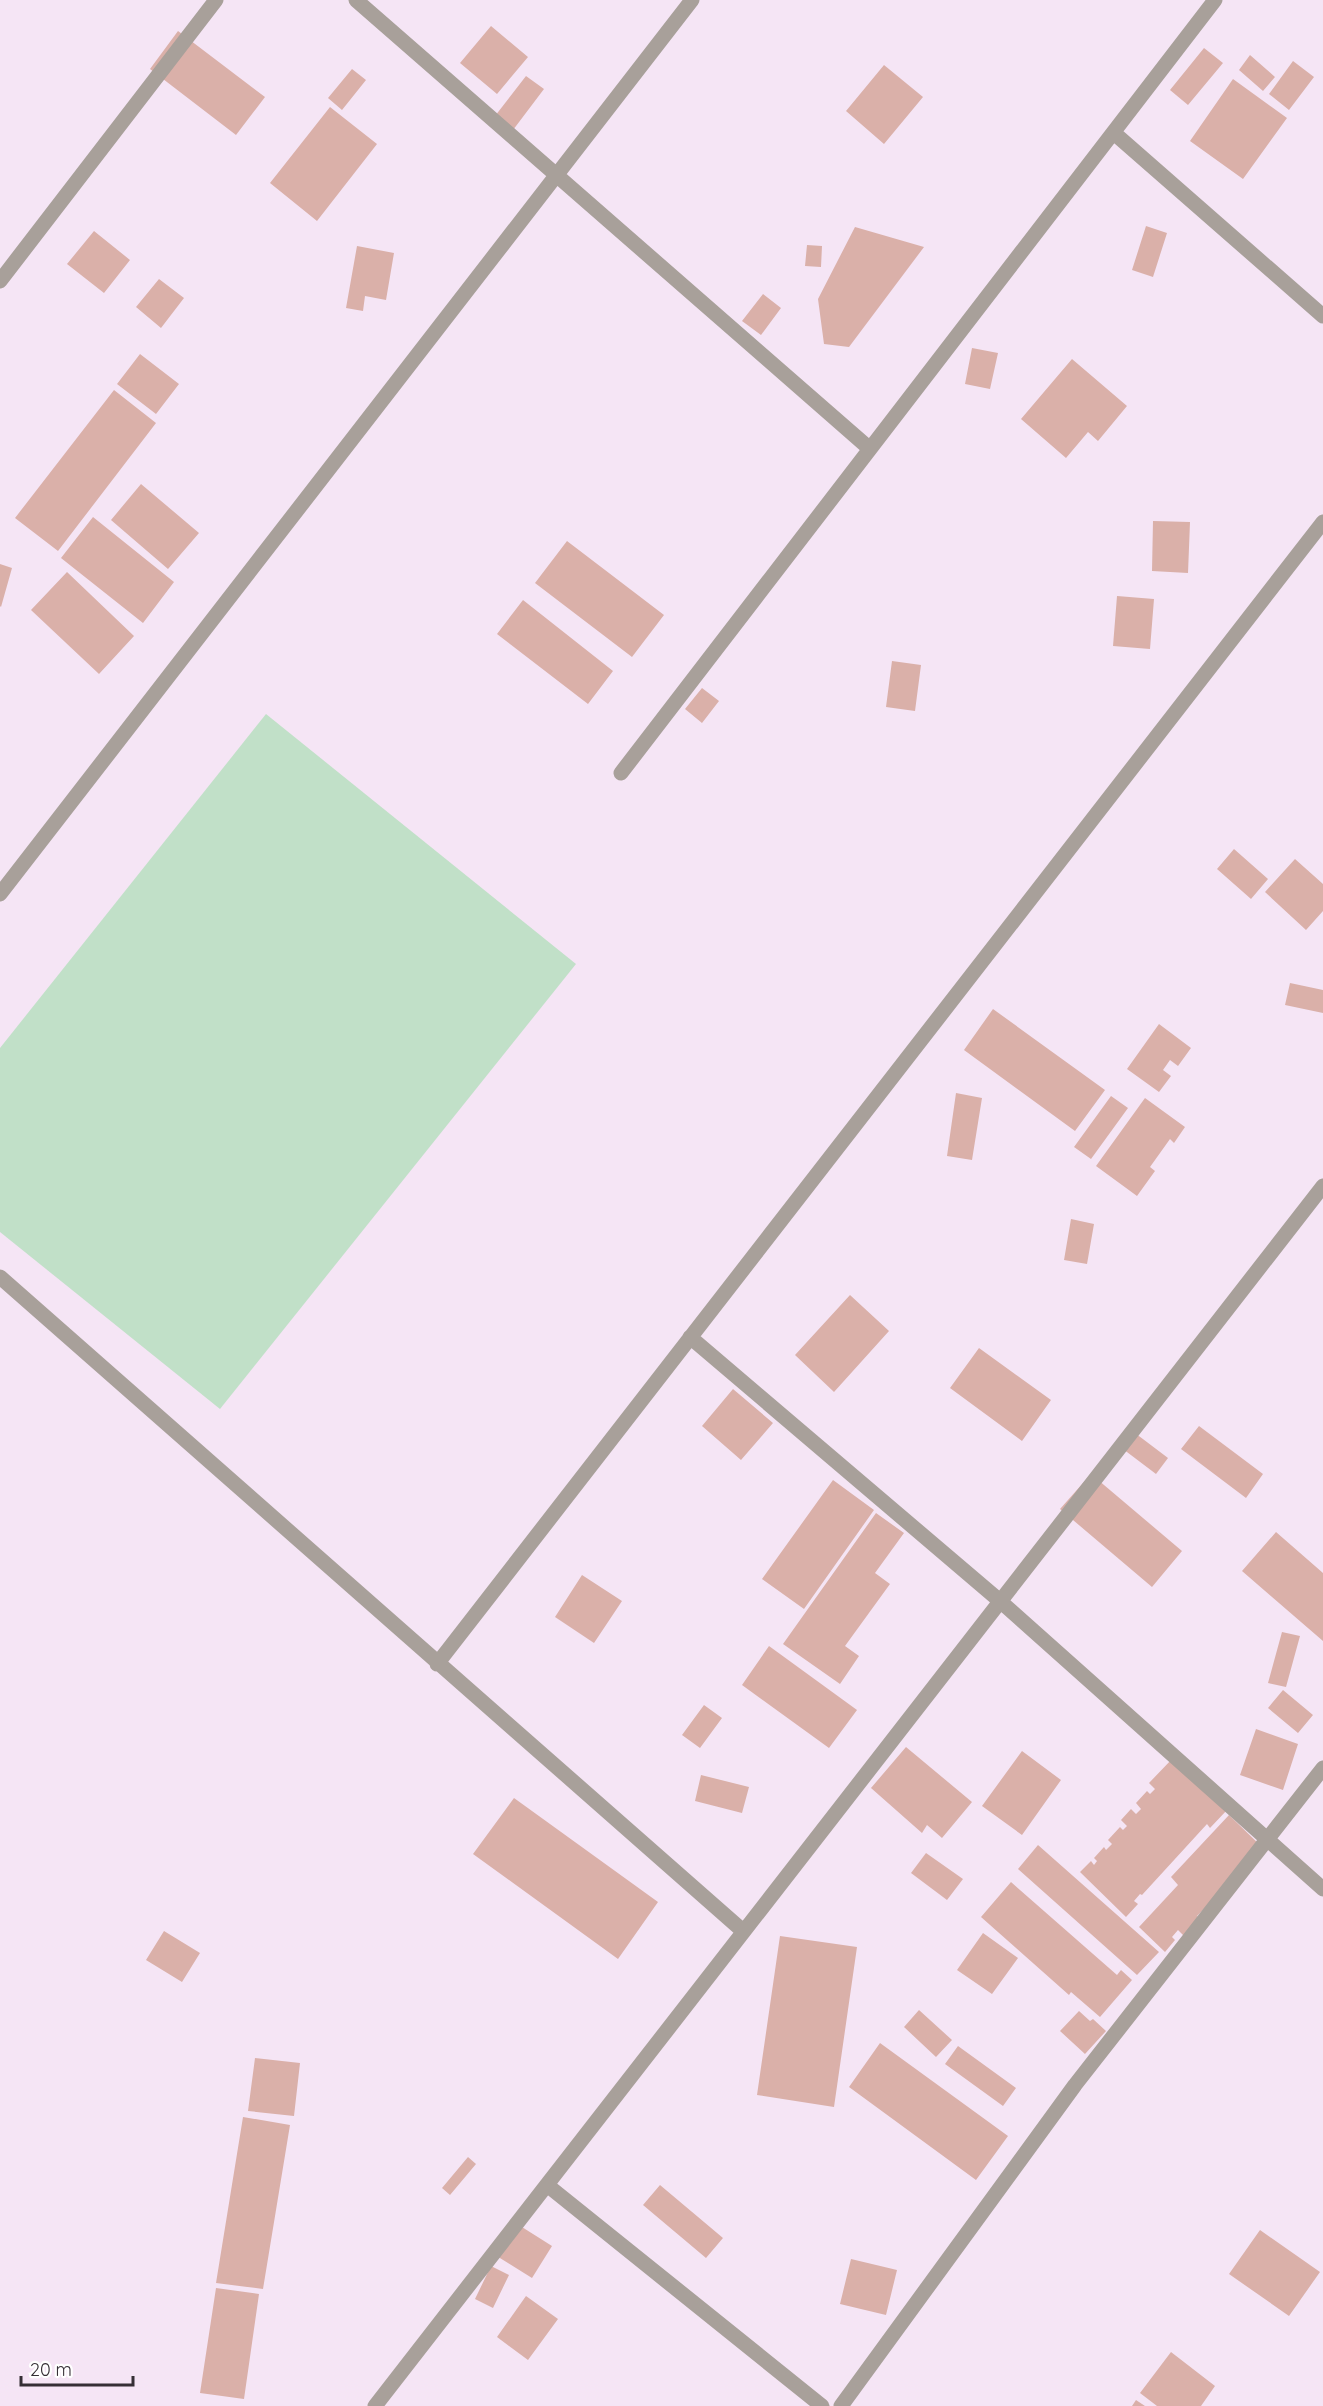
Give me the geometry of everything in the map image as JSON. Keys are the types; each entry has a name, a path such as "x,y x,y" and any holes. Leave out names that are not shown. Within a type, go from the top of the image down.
{"street":[{"path":"0,281 216,0"},
{"path":"356,0 870,449"},
{"path":"0,894 692,0"},
{"path":"621,773 1215,0"},
{"path":"1114,133 1323,316"},
{"path":"437,1664 1323,522"},
{"path":"375,2406 1323,1186"},
{"path":"0,1277 743,1931"},
{"path":"690,1337 1000,1601 1323,1889"},
{"path":"841,2406 1075,2085 1323,1768"},
{"path":"547,2185 822,2406"}],"green space":[{"path":"266,714 576,964 220,1409 0,1232 0,1048"}],"building":[{"path":"491,26 528,57 497,94 460,63"},
{"path":"178,31 265,97 236,135 150,69"},
{"path":"1204,48 1223,63 1188,105 1170,90"},
{"path":"1250,55 1275,77 1263,91 1239,70"},
{"path":"1293,61 1314,77 1289,110 1269,94"},
{"path":"884,65 923,97 884,144 846,111"},
{"path":"352,69 366,80 342,110 328,98"},
{"path":"526,76 544,89 513,130 495,116"},
{"path":"1233,79 1287,118 1243,179 1190,141"},
{"path":"330,107 377,144 317,221 270,183"},
{"path":"1146,226 1167,233 1153,277 1132,270"},
{"path":"855,227 924,247 849,347 824,344 818,299"},
{"path":"94,231 130,260 104,293 67,264"},
{"path":"807,245 822,246 821,267 805,266"},
{"path":"357,246 394,253 386,300 365,296 363,311 346,308"},
{"path":"159,279 184,298 161,328 136,307"},
{"path":"763,294 781,308 761,335 742,321"},
{"path":"972,348 998,353 990,389 965,384"},
{"path":"140,354 179,384 156,414 117,384"},
{"path":"1072,359 1127,406 1098,441 1088,432 1066,458 1021,419"},
{"path":"114,390 156,423 58,551 15,518"},
{"path":"141,484 199,533 168,569 111,520"},
{"path":"93,517 174,582 143,623 61,558"},
{"path":"1153,521 1190,522 1188,573 1152,571"},
{"path":"567,541 664,615 632,657 535,583"},
{"path":"0,564 12,568 1,607 0,606"},
{"path":"67,572 134,636 99,674 31,610"},
{"path":"1117,596 1154,599 1150,649 1113,646"},
{"path":"523,600 613,671 588,704 497,634"},
{"path":"892,661 921,665 915,711 886,707"},
{"path":"702,688 719,701 702,723 685,709"},
{"path":"1234,849 1268,879 1251,899 1217,869"},
{"path":"1295,859 1323,884 1323,911 1306,930 1265,892"},
{"path":"1290,983 1323,990 1323,1013 1285,1005"},
{"path":"993,1009 1105,1090 1075,1131 964,1050"},
{"path":"1159,1024 1191,1048 1178,1066 1170,1060 1163,1070 1171,1076 1159,1092 1127,1069"},
{"path":"956,1093 982,1098 972,1160 947,1156"},
{"path":"1111,1096 1128,1108 1091,1159 1074,1147"},
{"path":"1145,1098 1185,1127 1174,1143 1170,1139 1150,1167 1155,1171 1137,1196 1096,1166"},
{"path":"1071,1219 1094,1224 1087,1264 1064,1260"},
{"path":"850,1295 889,1331 834,1392 795,1355"},
{"path":"979,1348 1051,1400 1022,1441 950,1388"},
{"path":"733,1389 773,1423 741,1460 702,1426"},
{"path":"1199,1426 1263,1474 1246,1498 1181,1449"},
{"path":"1131,1430 1168,1458 1156,1474 1119,1446"},
{"path":"1091,1474 1182,1551 1152,1587 1060,1509"},
{"path":"833,1480 874,1510 804,1609 762,1579"},
{"path":"876,1513 904,1533 875,1573 890,1584 845,1646 859,1656 840,1684 783,1644"},
{"path":"1276,1532 1323,1573 1323,1641 1242,1571"},
{"path":"582,1575 622,1601 594,1643 555,1617"},
{"path":"1282,1632 1300,1636 1286,1687 1268,1683"},
{"path":"769,1646 857,1710 829,1748 742,1685"},
{"path":"1283,1690 1313,1715 1298,1733 1268,1708"},
{"path":"704,1705 722,1718 700,1748 682,1735"},
{"path":"1256,1729 1298,1744 1283,1790 1240,1775"},
{"path":"906,1747 972,1802 942,1838 927,1825 922,1833 871,1788"},
{"path":"1022,1751 1061,1780 1022,1835 982,1806"},
{"path":"1173,1758 1227,1810 1210,1828 1207,1824 1142,1895 1140,1894 1134,1901 1138,1904 1126,1917 1080,1872 1091,1861 1094,1865 1097,1861 1094,1858 1104,1847 1106,1850 1112,1844 1108,1840 1120,1827 1123,1830 1127,1826 1121,1820 1131,1809 1136,1814 1141,1809 1136,1803 1147,1791 1150,1794 1155,1789 1149,1783"},
{"path":"701,1775 749,1787 742,1813 695,1801"},
{"path":"514,1798 658,1902 618,1959 473,1854"},
{"path":"1229,1815 1264,1849 1197,1916 1202,1920 1186,1938 1178,1930 1172,1937 1175,1940 1165,1952 1139,1927 1178,1885 1171,1877"},
{"path":"1038,1845 1159,1952 1137,1975 1018,1869"},
{"path":"926,1853 963,1879 947,1900 911,1873"},
{"path":"1011,1882 1117,1975 1121,1970 1132,1980 1100,2017 1071,1992 1069,1995 981,1917"},
{"path":"164,1931 200,1953 182,1982 146,1960"},
{"path":"983,1933 1018,1958 992,1994 957,1970"},
{"path":"780,1936 857,1947 834,2107 757,2095"},
{"path":"919,2010 952,2040 936,2057 904,2027"},
{"path":"1079,2011 1090,2021 1093,2019 1106,2031 1085,2054 1060,2031"},
{"path":"880,2043 1008,2136 976,2180 849,2087"},
{"path":"958,2046 1016,2088 1003,2106 945,2064"},
{"path":"255,2058 300,2063 294,2116 248,2111"},
{"path":"243,2117 290,2125 263,2289 216,2283"},
{"path":"468,2157 476,2164 450,2195 442,2188"},
{"path":"660,2185 723,2238 706,2258 643,2205"},
{"path":"514,2222 552,2246 532,2278 495,2255"},
{"path":"1260,2230 1320,2272 1289,2316 1229,2274"},
{"path":"851,2259 897,2270 886,2315 840,2304"},
{"path":"491,2266 509,2275 493,2308 475,2299"},
{"path":"216,2288 259,2294 244,2399 200,2393"},
{"path":"526,2296 558,2319 528,2360 497,2337"},
{"path":"1171,2352 1215,2386 1201,2406 1157,2406 1140,2393"},
{"path":"1136,2400 1145,2406 1132,2406"}]}
